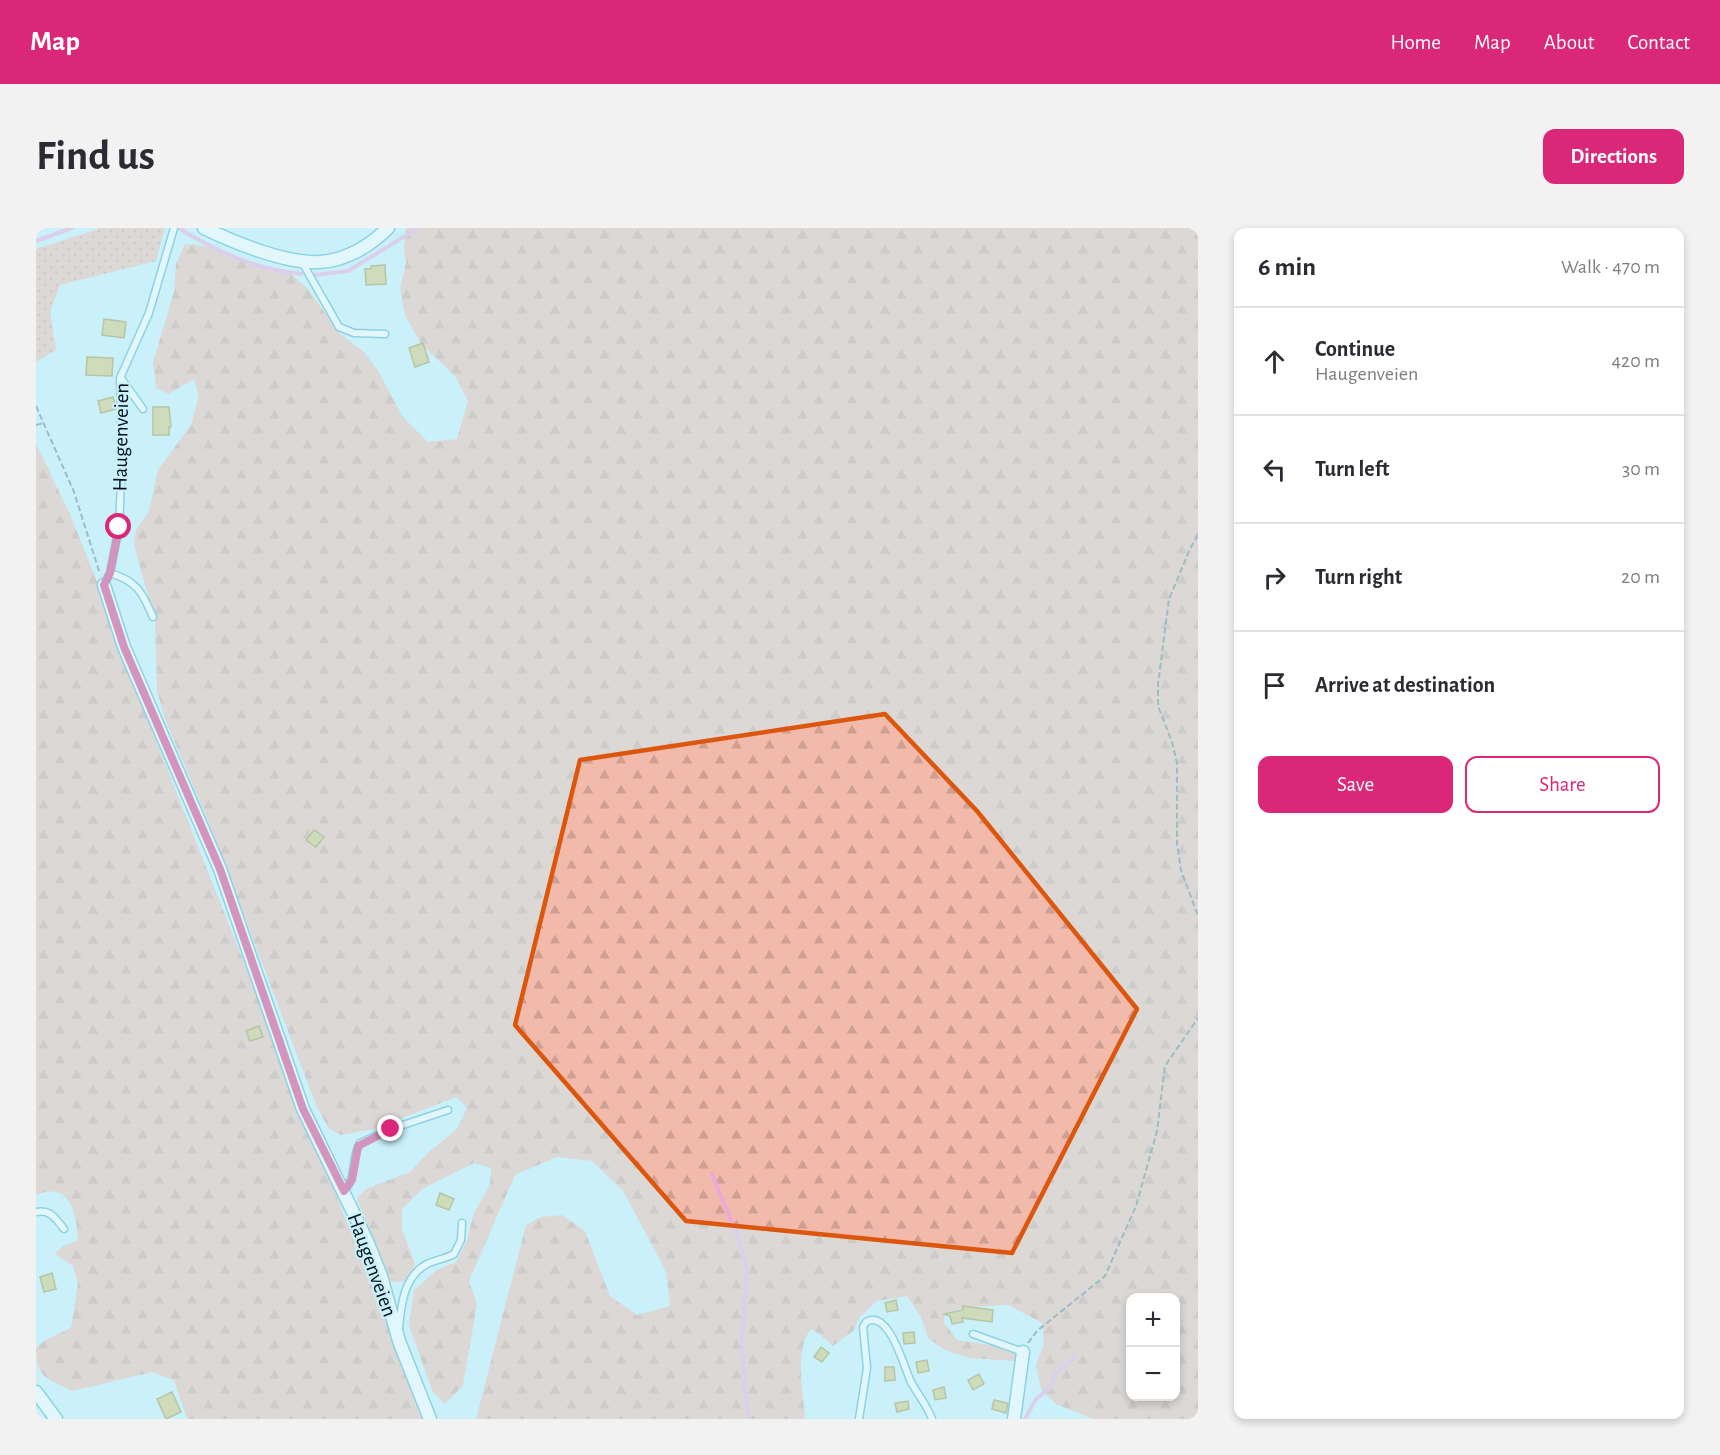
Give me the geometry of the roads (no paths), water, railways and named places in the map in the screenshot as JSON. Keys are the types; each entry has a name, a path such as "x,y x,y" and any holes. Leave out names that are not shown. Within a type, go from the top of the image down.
{"street":[{"path":"204,228 255,249 302,261 325,262 349,255 388,228"},
{"name":"Haugenveien","path":"104,585 124,647 220,869 303,1109 368,1241 381,1276 399,1341 430,1419"},
{"path":"1014,1419 1023,1352"},
{"path":"36,1392 56,1419"}],"lane":[{"name":"Haugenveien","path":"104,585 110,573 119,527 122,461 120,378 149,313 174,228"},
{"path":"302,261 339,327 354,333 385,334"},
{"path":"120,378 143,409"},
{"path":"110,573 127,579 142,592 153,617"},
{"path":"344,1191 352,1180 360,1143 391,1129 448,1110"},
{"path":"36,1212 53,1214 64,1229"},
{"path":"399,1341 401,1308 411,1278 428,1264 449,1257 458,1250 462,1236 462,1223"},
{"path":"859,1419 867,1368 863,1327 868,1320 875,1319 890,1333 912,1384 932,1419"},
{"path":"973,1334 1023,1352"}],"waterway":[{"path":"36,241 72,228"},
{"path":"314,275 348,271 418,228"},
{"path":"180,229 238,259 284,272 301,274"},
{"path":"712,1174 738,1238 747,1269 742,1337 749,1419"},
{"path":"1025,1419 1036,1399 1050,1388 1055,1374 1076,1356"}]}
